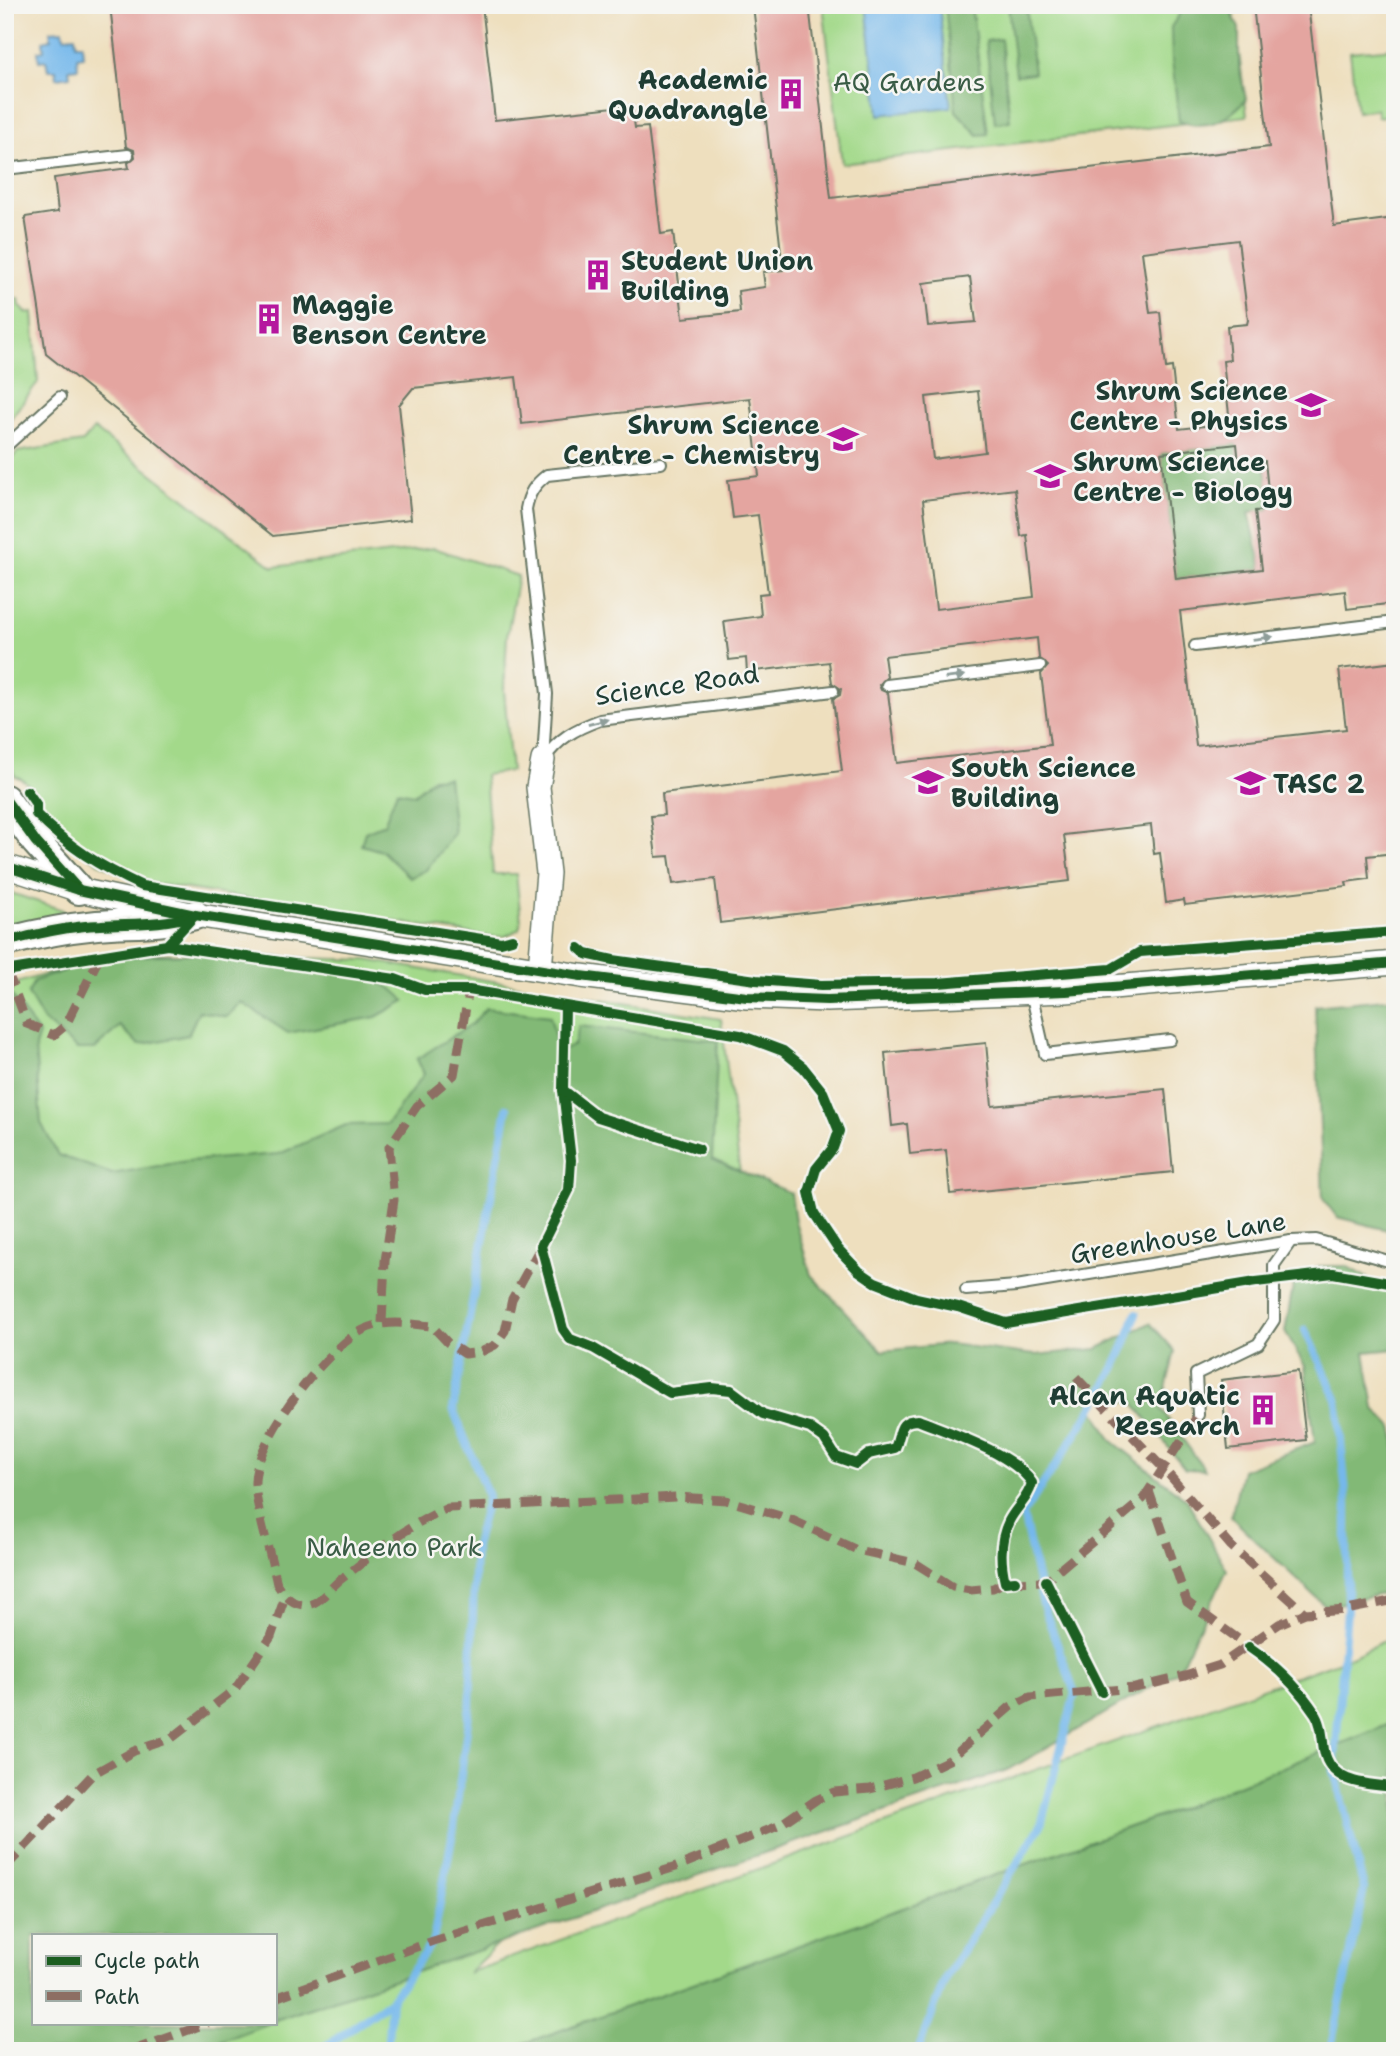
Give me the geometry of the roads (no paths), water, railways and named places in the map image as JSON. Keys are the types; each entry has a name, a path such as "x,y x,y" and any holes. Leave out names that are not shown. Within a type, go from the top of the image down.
{"street":[{"path":"540,969 548,873 538,787 543,760"},
{"path":"5,799 36,842 79,890"},
{"path":"5,866 79,890 195,915 540,969 774,998 828,1000 1031,992 1395,963"},
{"path":"5,942 44,932 99,925 165,924 195,915"}],"lane":[{"path":"5,169 128,155"},
{"path":"5,447 60,397"},
{"path":"543,760 547,694 526,509 529,495 537,482 547,475 661,463"},
{"path":"1195,646 1395,622"},
{"path":"887,685 1040,666"},
{"name":"Science Road","path":"543,760 556,742 576,729 600,720 832,691"},
{"path":"1031,992 1045,1054 1170,1040"},
{"name":"Greenhouse Lane","path":"966,1290 1016,1286 1291,1241 1316,1240 1395,1263"},
{"path":"1198,1415 1196,1374 1258,1344 1274,1320 1274,1265 1291,1241"}],"water":[{"path":"866,5 939,5 951,107 879,115"},
{"path":"63,30 64,37 75,36 76,44 82,44 83,56 77,57 78,68 69,69 70,76 57,78 56,70 48,70 46,60 39,61 38,51 44,50 43,41 51,39 50,31"}],"waterway":[{"path":"319,2051 391,2000 433,1941 454,1826 470,1706 475,1546 488,1496 453,1409 507,1108"},
{"path":"918,2051 946,1977 1041,1825 1075,1693 1043,1605 1023,1514 1102,1392 1127,1340 1136,1314"},
{"path":"1305,1330 1337,1399 1347,1505 1347,1610 1334,1770 1364,1889 1330,2051"},
{"path":"387,2051 391,2000"}],"place":[{"name":"Academic Quadrangle","path":"791,94"},
{"name":"Student Union Building","path":"598,275"},
{"name":"Maggie Benson Centre","path":"269,319"},
{"name":"Shrum Science Centre - Physics","path":"1311,405"},
{"name":"Shrum Science Centre - Chemistry","path":"843,439"},
{"name":"Shrum Science Centre - Biology","path":"1050,476"},
{"name":"South Science Building","path":"928,782"},
{"name":"TASC 2","path":"1250,783"},
{"name":"Alcan Aquatic Research","path":"1263,1410"}],"park label":[{"name":"AQ Gardens","path":"909,81"},
{"name":"Naheeno Park","path":"394,1546"}]}
